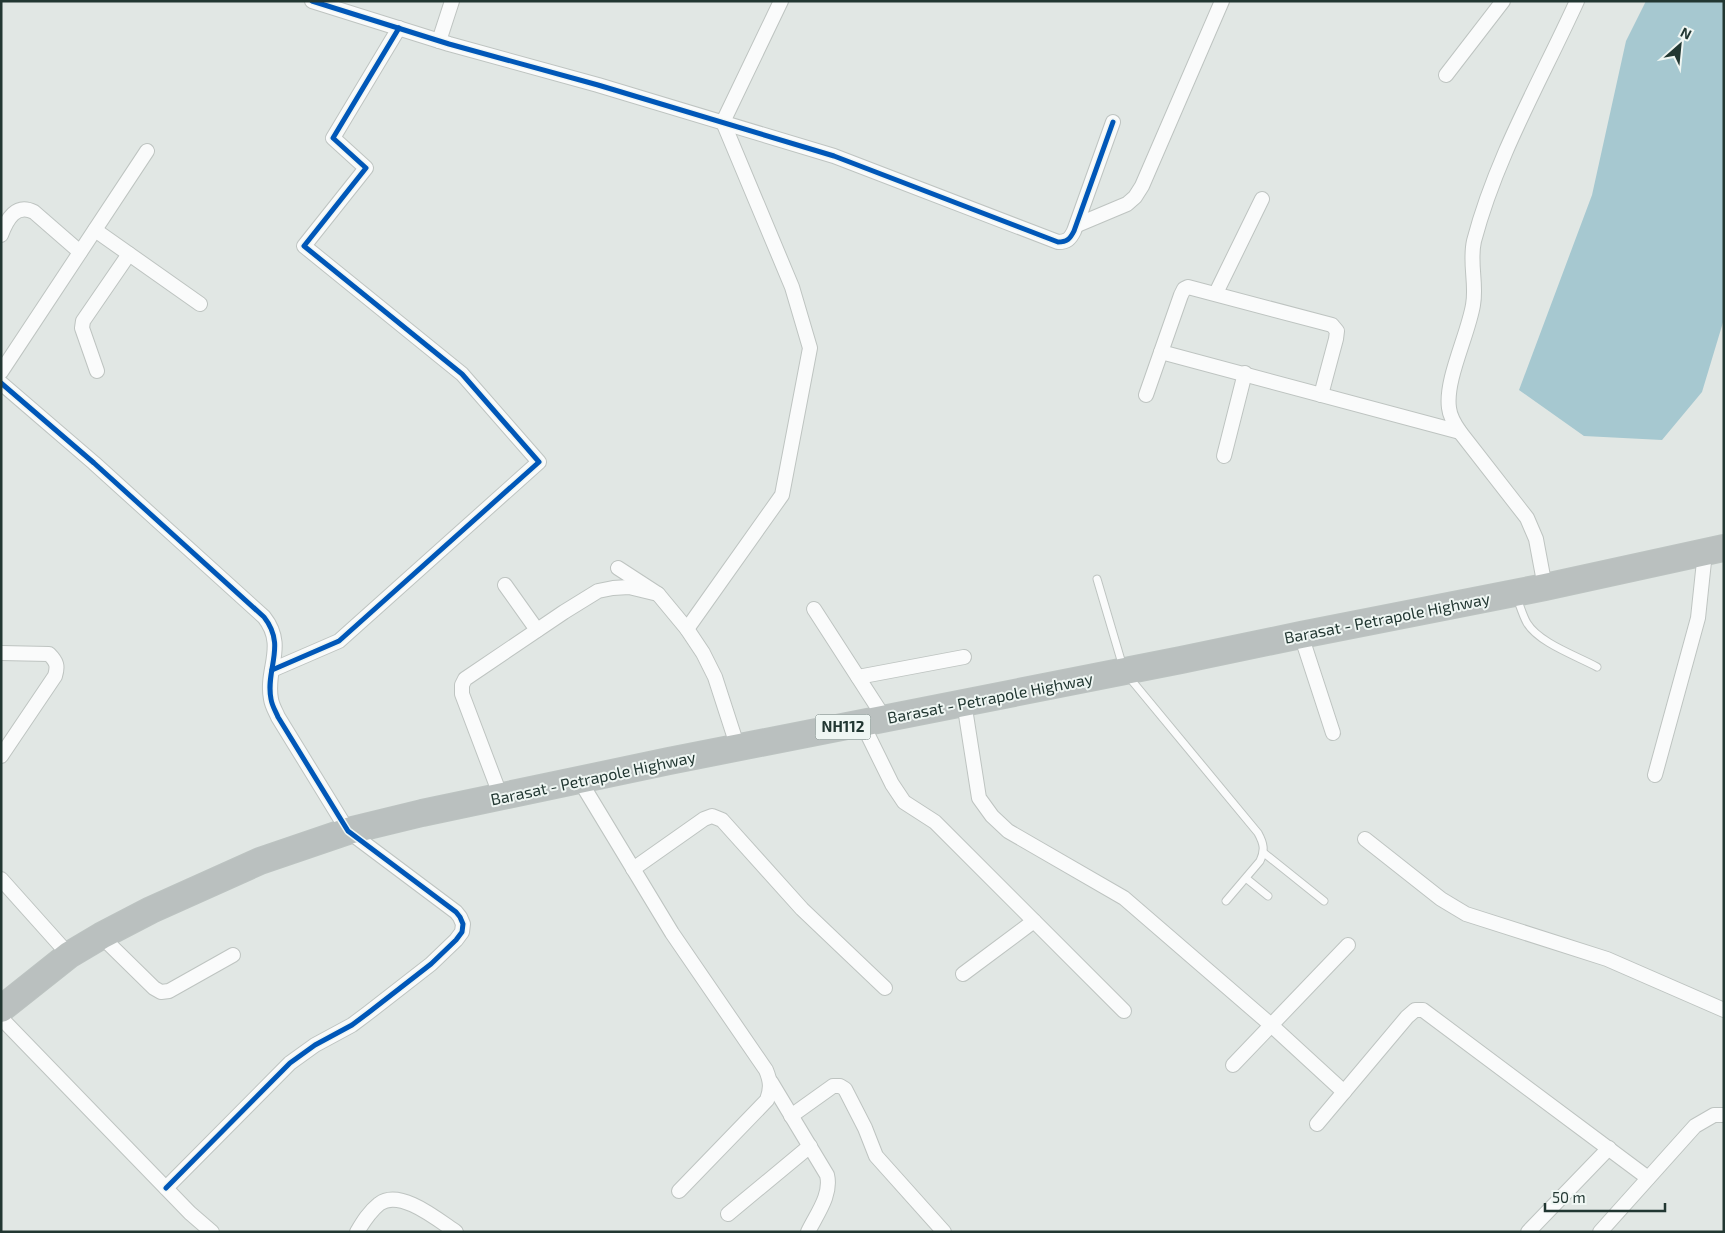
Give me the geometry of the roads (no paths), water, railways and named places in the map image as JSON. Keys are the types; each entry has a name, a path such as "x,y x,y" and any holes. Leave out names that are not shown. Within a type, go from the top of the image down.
{"highway":[{"name":"Barasat - Petrapole Highway","path":"4,1004 69,955 151,910 260,861 348,831 422,813 580,780 964,702 1124,672 1714,550"}],"street":[{"path":"312,1 439,41 723,122 834,156 1058,242 1066,242 1071,238 1077,225 1113,122"},
{"path":"439,41 452,1"},
{"path":"687,629 782,495 810,348 792,287 723,122 781,1"},
{"path":"1077,225 1127,204 1135,197 1142,186 1222,1"},
{"path":"1446,75 1503,1"},
{"path":"1545,586 1536,539 1527,518 1452,420 1449,408 1450,388 1473,305 1472,258 1474,242 1498,166 1577,1"},
{"path":"272,670 339,641 539,462 462,374 304,246 366,168 333,138 399,28"},
{"path":"1,372 147,151"},
{"path":"1216,293 1262,199"},
{"path":"1,235 14,212 20,209 28,209 34,212 80,252"},
{"path":"95,230 200,304"},
{"path":"97,371 82,328 83,321 128,254"},
{"path":"1146,394 1184,289 1188,287 1332,325 1337,331 1336,339 1321,395"},
{"path":"1161,352 1460,432"},
{"path":"1224,456 1245,373"},
{"path":"3,390 94,463 264,617 272,627 274,638 275,651 270,689 271,701 278,717 348,831 456,912 463,924 462,932 456,940 431,964 352,1025 315,1045 290,1064 166,1188"},
{"path":"1655,775 1698,618 1714,550"},
{"path":"618,568 658,594 687,629 703,653 716,677 738,748"},
{"path":"505,586 537,630"},
{"path":"501,797 462,694 462,685 466,679 598,591 628,587 658,594"},
{"path":"814,610 858,677 892,784 904,802 934,822 1124,1011"},
{"path":"1301,635 1333,733"},
{"path":"1,654 50,654 56,661 58,668 55,676 1,756"},
{"path":"858,677 964,657"},
{"path":"964,702 979,798 992,816 1008,831 1124,898 1271,1025 1344,1092"},
{"path":"580,780 672,932 766,1070 771,1082 827,1175 829,1183 828,1192 808,1232"},
{"path":"633,869 704,819 712,816 722,820 802,909 885,988"},
{"path":"1365,839 1441,899 1466,914 1607,959 1724,1010"},
{"path":"1,879 69,955"},
{"path":"963,974 1034,921"},
{"path":"101,936 154,988 161,992 169,992 233,955"},
{"path":"1233,1065 1348,945"},
{"path":"4,1004 166,1188 212,1232"},
{"path":"1317,1124 1407,1017 1415,1010 1423,1010 1648,1178"},
{"path":"679,1191 766,1100 771,1082"},
{"path":"791,1116 833,1086 840,1086 845,1089 865,1128 876,1156 944,1232"},
{"path":"1600,1232 1694,1126 1714,1115 1724,1115"},
{"path":"728,1214 810,1146"},
{"path":"1528,1232 1609,1148"},
{"path":"357,1232 369,1214 381,1203 392,1200 408,1202 456,1232"}],"lane":[{"path":"1097,580 1124,672 1258,833 1264,844 1264,853 1260,861 1247,879 1226,901"},
{"path":"1515,592 1527,623 1534,631 1544,640 1597,667"},
{"path":"1264,853 1324,901"},
{"path":"1247,879 1268,896"}],"water":[{"path":"1646,1 1722,1 1724,3 1724,319 1702,392 1662,440 1584,436 1519,390 1592,195 1626,41"}]}
